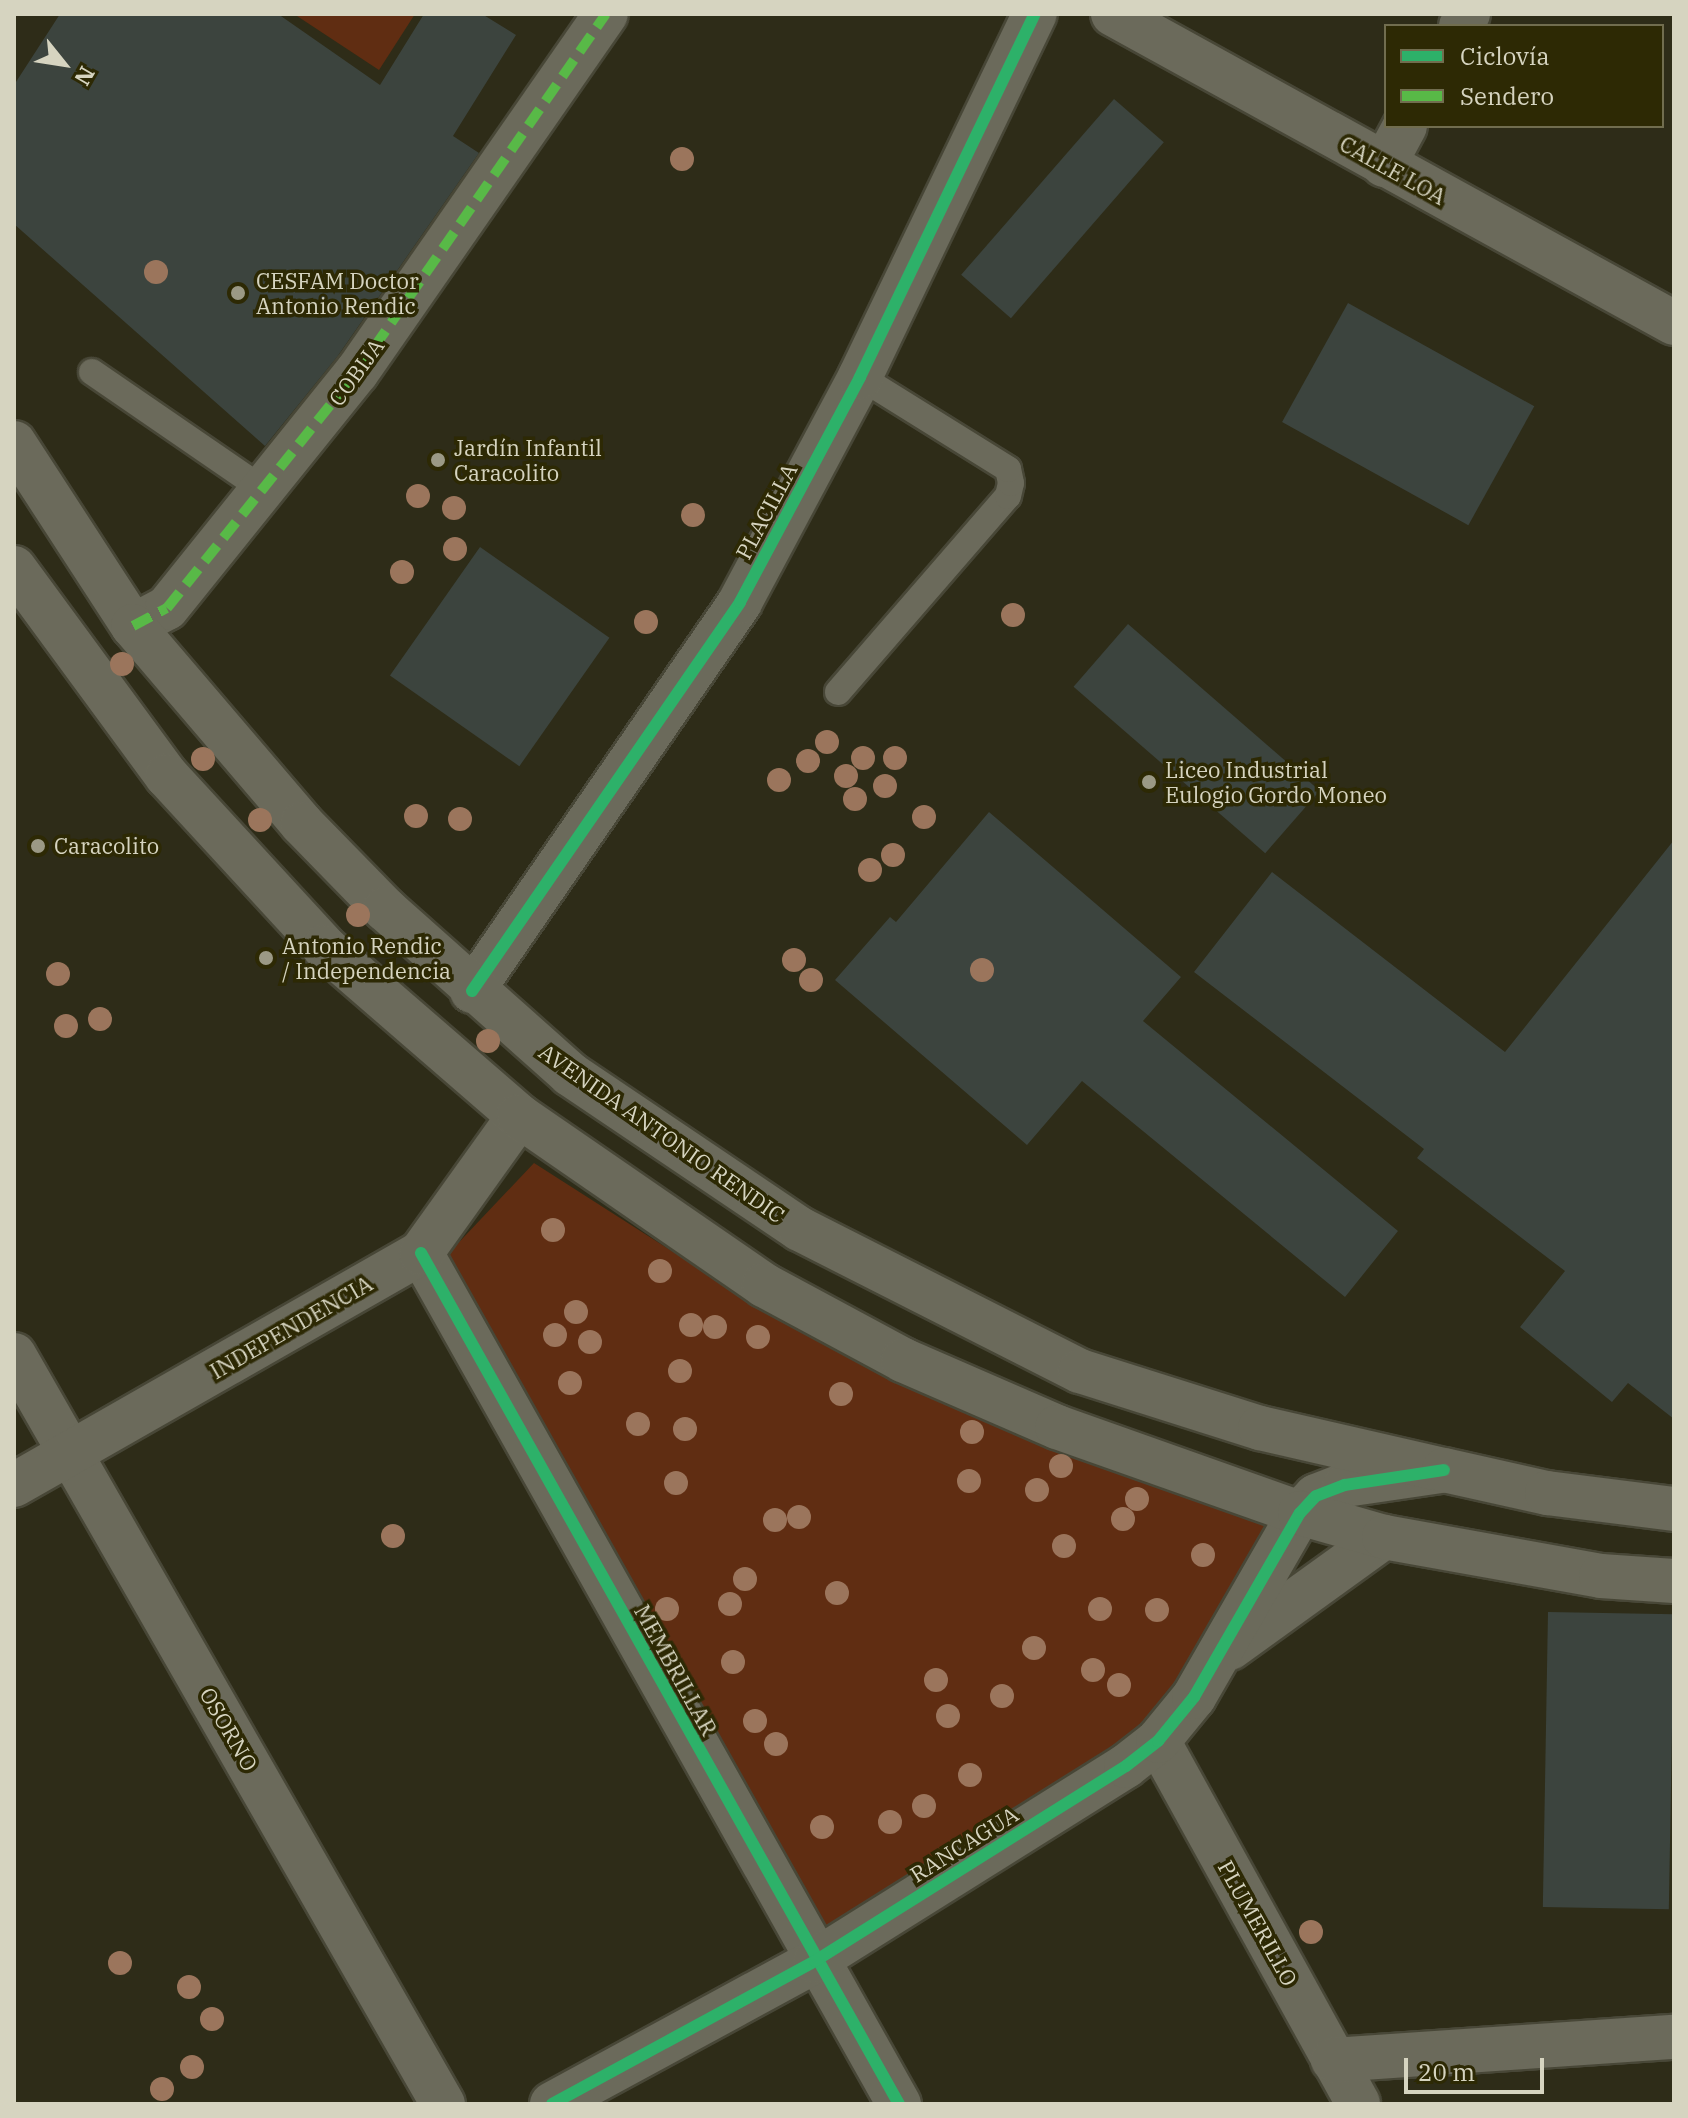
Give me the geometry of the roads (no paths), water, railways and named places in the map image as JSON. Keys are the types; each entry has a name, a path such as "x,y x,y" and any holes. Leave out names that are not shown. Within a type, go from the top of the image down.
{"street":[{"name":"COBIJA","path":"133,626 167,608 265,491 348,367 606,14"},
{"name":"PLACILLA","path":"472,991 740,602 860,377 1035,14"},
{"name":"CALLE LOA","path":"1113,14 1674,323"},
{"path":"1384,165 1404,128"},
{"name":"AVENIDA ANTONIO RENDIC","path":"14,443 133,626 302,824 472,991 570,1074 800,1229 931,1299 1080,1371 1260,1428 1547,1493 1674,1509"},
{"path":"16,574 167,776 250,870 403,1020 519,1116 764,1285 903,1360 1057,1427 1300,1513 1384,1537 1601,1576 1674,1581"},
{"name":"INDEPENDENCIA","path":"14,1485 421,1253 519,1116"},
{"name":"MEMBRILLAR","path":"421,1253 815,1961 899,2104"},
{"name":"OSORNO","path":"14,1355 443,2104"},
{"name":"AVENIDA ANTONIO RENDIC","path":"1300,1513 1316,1496 1345,1485 1444,1470"},
{"name":"RANCAGUA","path":"552,2104 815,1961 1158,1741 1218,1657 1300,1513"},
{"name":"RANCAGUA","path":"1218,1657 1384,1537"},
{"name":"PLUMERILLO","path":"1158,1741 1358,2104"},
{"path":"1333,2060 1674,2037"}],"lane":[{"path":"92,372 265,491"},
{"path":"838,692 1008,496 1011,483 1008,469 860,377"}],"place":[{"name":"CESFAM Doctor Antonio Rendic","path":"238,293"},
{"name":"Jardín Infantil Caracolito","path":"438,460"},
{"name":"Liceo Industrial Eulogio Gordo Moneo","path":"1149,782"},
{"name":"Caracolito","path":"38,846"},
{"name":"Antonio Rendic / Independencia","path":"266,958"}]}
